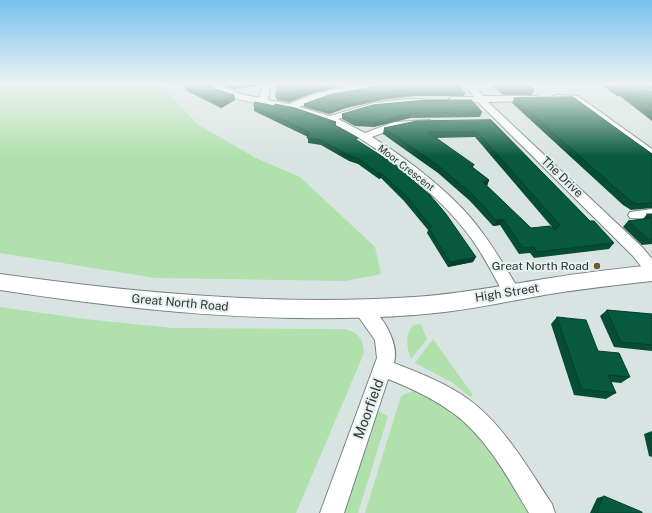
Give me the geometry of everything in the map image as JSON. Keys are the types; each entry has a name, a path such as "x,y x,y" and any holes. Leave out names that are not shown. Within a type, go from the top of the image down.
{"main road":[{"name":"High Street","path":"361,309 415,306 652,272"},
{"name":"Great North Road","path":"0,282 77,294 203,306 257,309 361,309"}],"street":[{"name":"Moor Crescent","path":"296,109 330,119 365,137 390,153 453,206 476,234 512,293"},
{"path":"330,119 349,111 358,109"},
{"name":"The Drive","path":"491,109 638,252 652,272"},
{"path":"590,109 652,154"},
{"path":"488,121 503,120"},
{"path":"365,137 380,128 388,126 403,123 438,122"},
{"path":"635,215 652,214"},
{"name":"Moorfield","path":"332,513 384,368 387,352 384,340 379,331 361,309"},
{"path":"384,368 446,397 482,425 508,459 543,513"}],"green space":[{"path":"0,109 183,109 197,124 256,158 300,177 375,247 381,274 346,281 155,278 0,253"},
{"path":"0,307 85,319 173,328 346,329 360,337 363,344 364,353 296,513 0,513"},
{"path":"421,324 427,339 411,359 407,341 409,332 414,325"},
{"path":"433,339 473,395 470,397 453,383 415,363"},
{"path":"413,391 422,393 459,416 473,431 499,465 530,513 365,513 401,396"},
{"path":"378,411 388,416 358,513 343,513"}],"building":[{"path":"260,109 298,109 336,122 329,122 358,138 355,139 394,164 430,195 446,214 476,257 450,262 429,228 432,227 405,195 381,173 379,174 359,159 350,156 321,140 307,138 309,132"},
{"path":"319,109 336,109 329,112"},
{"path":"359,109 479,109 482,112 411,113 374,122 355,121 342,114"},
{"path":"526,109 590,109 652,154 652,203 636,204 628,199"},
{"path":"491,120 590,221 594,221 614,243 537,252 534,247 523,248 503,219 496,220 473,195 440,167 384,128 417,121","holes":["428,132 477,132 560,225 555,230 550,226 531,228 483,182 489,180 472,167 474,165"]},
{"path":"647,214 652,214 652,239 648,239 628,221 651,218"},
{"path":"607,310 652,314 652,345 621,342"},
{"path":"557,317 586,320 598,351 619,353 630,377 608,375 616,393 582,389"},
{"path":"604,496 642,512 642,513 597,513"}],"place":[{"name":"Great North Road","path":"597,266"}]}
